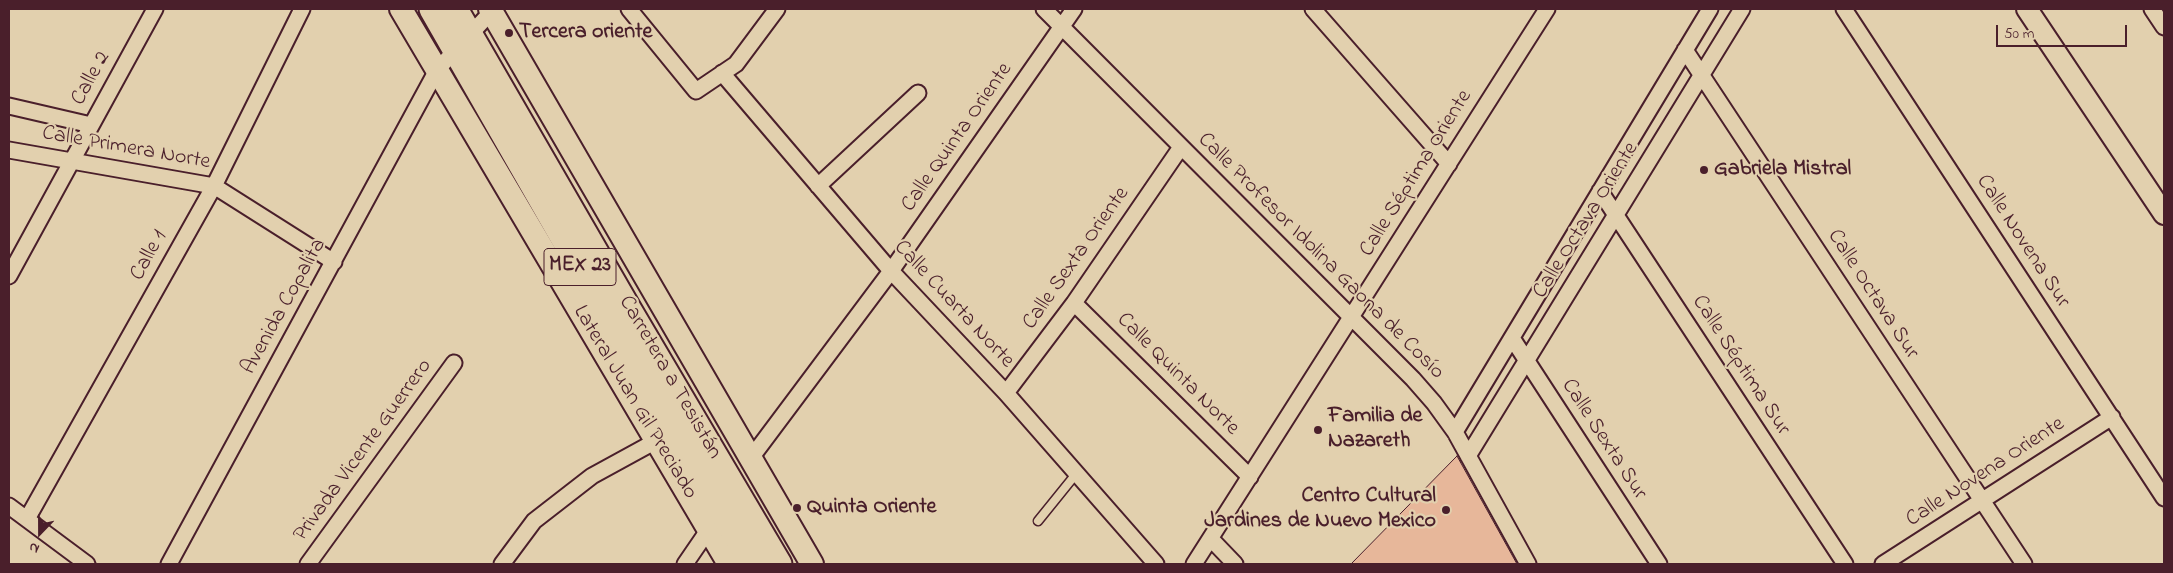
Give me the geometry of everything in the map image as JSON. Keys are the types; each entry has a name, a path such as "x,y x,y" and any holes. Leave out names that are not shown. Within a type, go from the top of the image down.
{"main road":[{"name":"Lateral Juan Gil Preciado","path":"401,9 729,564"},
{"name":"Carretera a Tesistán","path":"432,9 463,42 629,310 779,564"},
{"name":"Carretera a Tesistán","path":"455,9 463,42 659,405 753,564"},
{"path":"492,10 812,564"}],"street":[{"name":"Calle 2","path":"9,276 155,9"},
{"name":"Calle 1","path":"27,519 214,186 302,9"},
{"path":"629,9 696,91 736,64 777,9"},
{"name":"Calle Profesor Idolina Gaona de Cosío","path":"1044,9 1412,379 1455,432 1528,564"},
{"name":"Calle Quinta Oriente","path":"751,458 891,271 1074,9"},
{"path":"1313,9 1449,164"},
{"name":"Calle Octava Oriente","path":"1455,432 1710,9"},
{"name":"Calle Octava Oriente","path":"1468,456 1742,9"},
{"name":"Calle Novena Sur","path":"1844,9 2164,498"},
{"path":"2027,9 2164,214"},
{"path":"2152,9 2164,27"},
{"name":"Avenida Copalita","path":"169,564 437,70 492,10"},
{"name":"Calle Séptima Oriente","path":"1194,564 1449,164 1540,12"},
{"name":"Calle Octava Sur","path":"1685,50 2024,564"},
{"name":"Calle Cuarta Norte","path":"722,73 891,271 1006,393 1156,564"},
{"path":"818,186 918,92"},
{"path":"9,106 91,124"},
{"name":"Calle Sexta Oriente","path":"1006,393 1074,303 1181,147"},
{"name":"Calle Primera Norte","path":"9,150 214,186 334,262"},
{"name":"Calle Séptima Sur","path":"1600,192 1845,564"},
{"name":"Calle Quinta Norte","path":"1074,303 1250,478"},
{"name":"Calle Sexta Sur","path":"1512,338 1658,564"},
{"name":"Privada Vicente Guerrero","path":"308,564 454,363"},
{"name":"Calle Novena Oriente","path":"1883,564 2112,418"},
{"path":"502,564 534,521 592,476 656,441"},
{"path":"9,506 87,564"},
{"path":"685,564 709,529"},
{"path":"1211,539 1235,564"}],"lane":[{"path":"1038,521 1076,474"}],"building":[{"name":"Centro Cultural Jardines de Nuevo Mexico","path":"1457,456 1517,564 1351,564"}],"place":[{"name":"Tercera oriente","path":"509,33"},
{"name":"Gabriela Mistral","path":"1704,170"},
{"name":"Familia de Nazareth","path":"1318,430"},
{"name":"Quinta Oriente","path":"797,508"},
{"name":"Centro Cultural Jardines de Nuevo Mexico","path":"1446,510"}]}
